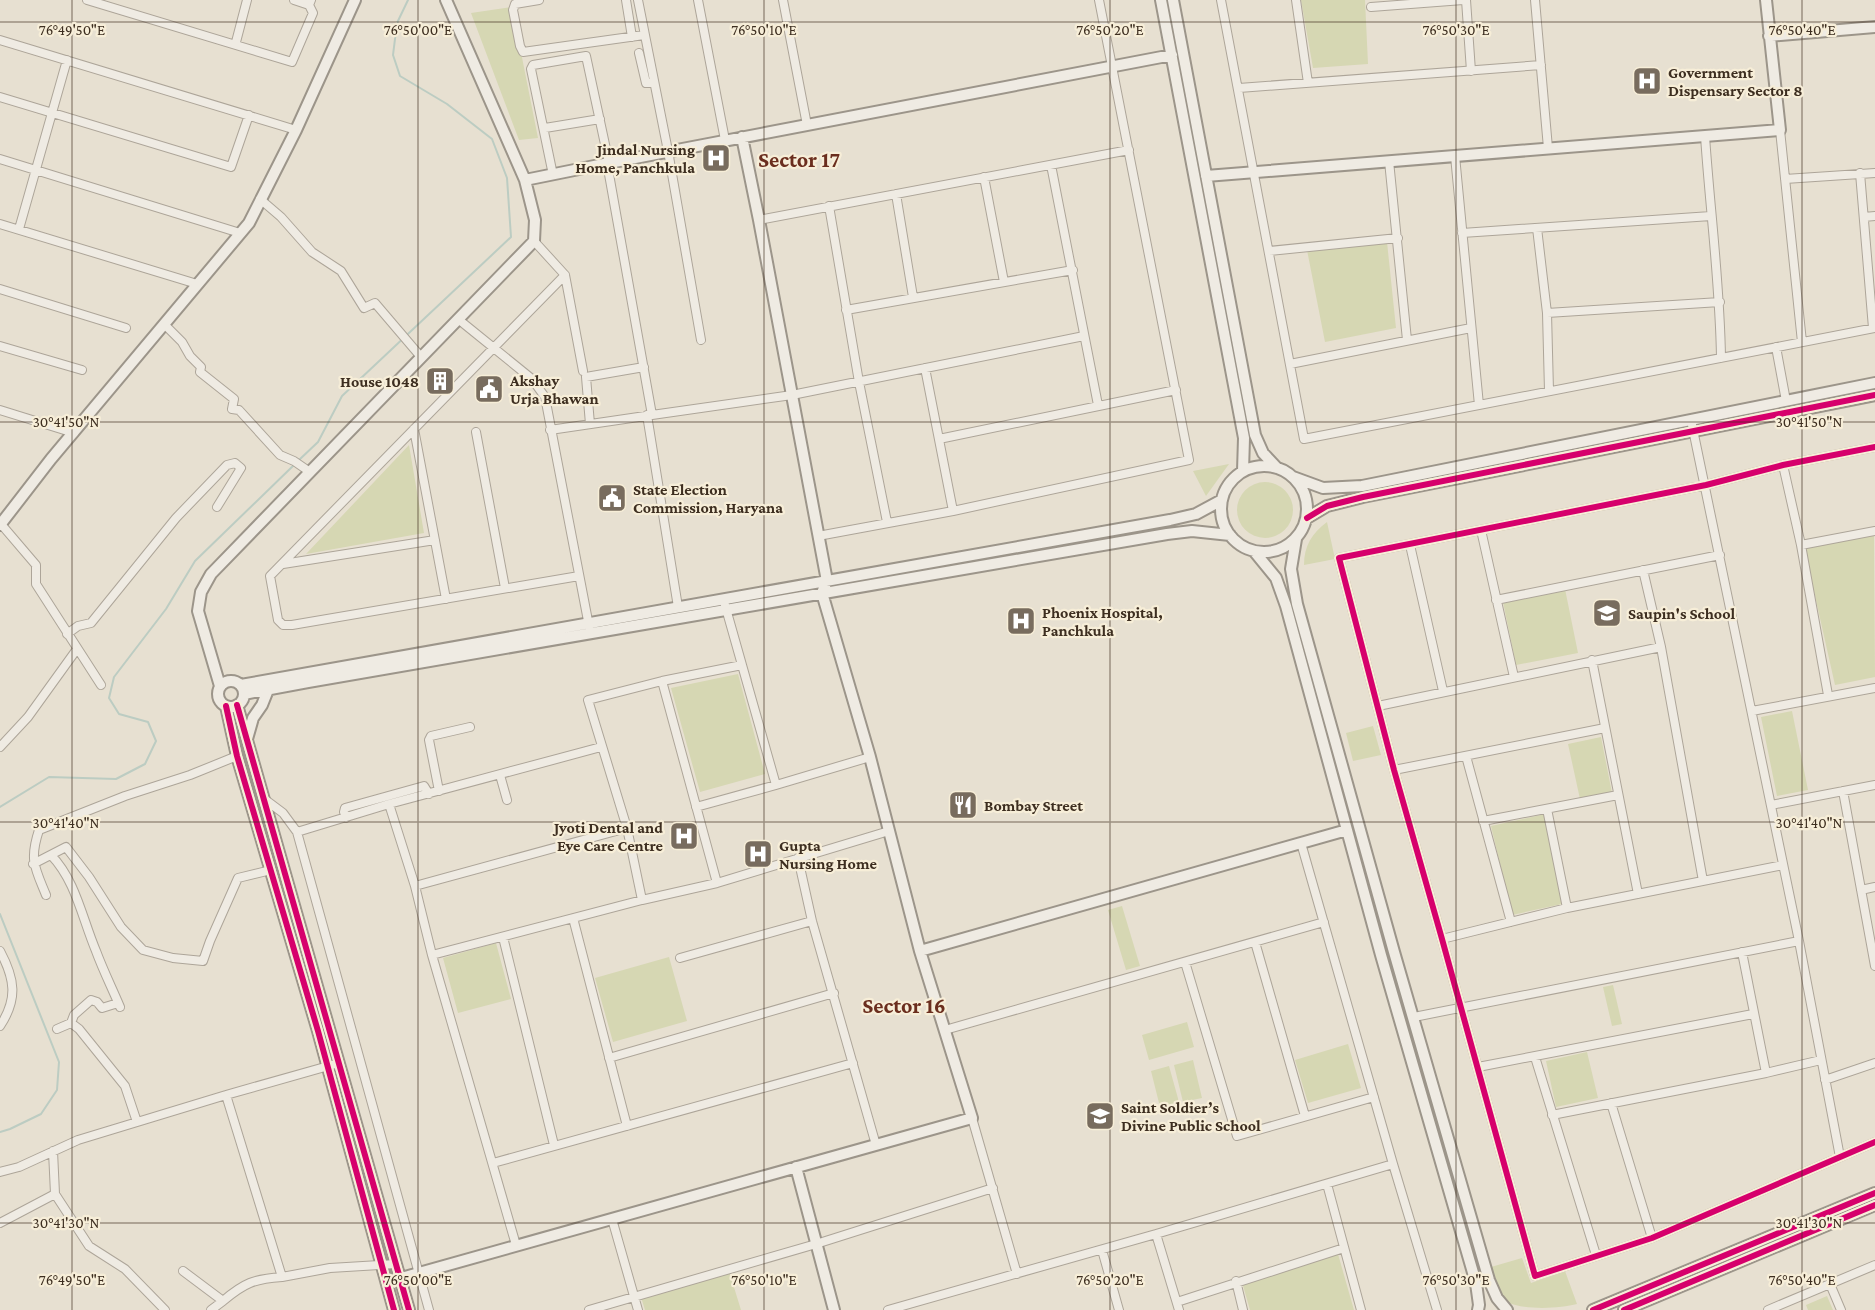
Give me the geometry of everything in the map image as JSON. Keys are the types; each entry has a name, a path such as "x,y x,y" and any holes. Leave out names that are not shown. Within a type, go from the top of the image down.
{"street":[{"path":"87,0 292,62 313,13 310,2 294,0"},
{"path":"237,45 247,0"},
{"path":"100,685 36,584 36,565 0,524 249,223 296,130 355,0"},
{"path":"409,1310 246,740 232,706 219,699 220,686 198,610 201,592 211,574 534,241 535,220 525,180 446,0"},
{"path":"539,0 515,4 513,10 523,52 644,35"},
{"path":"626,0 632,37"},
{"path":"638,0 668,151 701,340"},
{"path":"698,0 725,140"},
{"path":"783,0 807,125"},
{"path":"818,536 953,511 1189,460 1099,0"},
{"path":"1161,0 1244,438 1243,471"},
{"path":"1173,0 1255,435 1263,453 1276,468"},
{"path":"1221,0 1304,439 1874,328 1860,174"},
{"path":"1296,0 1308,83"},
{"path":"1371,7 1464,0 1471,71"},
{"path":"1543,0 1535,0 1548,148"},
{"path":"1766,0 1802,342"},
{"path":"1769,36 1875,27"},
{"path":"0,42 67,60 296,130"},
{"path":"639,53 646,83 654,83"},
{"path":"525,180 1172,55"},
{"path":"554,174 531,67 585,56 600,119 644,367 678,607"},
{"path":"19,229 67,60"},
{"path":"1239,88 1541,65"},
{"path":"0,98 231,167 249,115"},
{"path":"545,128 600,119"},
{"path":"1206,176 1780,130"},
{"path":"1705,136 1720,302 1721,358"},
{"path":"742,137 827,581 822,593 870,757 920,951 1017,1274"},
{"path":"759,220 1129,150"},
{"path":"1455,156 1479,405"},
{"path":"0,159 240,233"},
{"path":"1389,161 1407,340"},
{"path":"1051,165 1098,405"},
{"path":"1785,179 1875,172"},
{"path":"984,177 1004,282"},
{"path":"896,194 914,297"},
{"path":"260,199 312,252 340,271 364,308 375,303 421,357"},
{"path":"829,206 859,382 887,522"},
{"path":"1462,233 1711,216"},
{"path":"1864,217 1875,216"},
{"path":"0,224 197,284"},
{"path":"1538,228 1547,314 1549,391"},
{"path":"1269,251 1398,238"},
{"path":"534,241 565,275 583,371"},
{"path":"846,310 1073,270"},
{"path":"565,275 270,576 278,621 283,625 579,576"},
{"path":"0,289 126,328"},
{"path":"1547,314 1720,302"},
{"path":"458,319 532,380 545,397 589,628"},
{"path":"164,324 182,342 190,356 201,367 200,372 234,399 232,410 238,410 280,455 310,472"},
{"path":"1290,364 1471,328"},
{"path":"550,430 792,395 1084,336"},
{"path":"0,346 82,370"},
{"path":"1776,347 1786,401"},
{"path":"590,424 586,377 644,367"},
{"path":"925,368 953,511"},
{"path":"1307,518 1327,506 1363,496 1875,383"},
{"path":"939,439 1176,390"},
{"path":"1293,477 1305,493 1308,505 1304,527 1296,539 1286,547 1272,552 1254,551 1242,546 1230,535 1222,518 1222,500 1231,482 1243,471 1260,466 1276,468 1323,488 1362,486 1692,425 1875,395"},
{"path":"0,410 74,432"},
{"path":"1692,425 1799,941 1840,1156"},
{"path":"414,429 446,598"},
{"path":"476,432 505,588"},
{"path":"1875,447 1782,465 1706,485 1340,558 1394,770 1535,1276 1652,1238 1875,1143"},
{"path":"67,634 78,626 91,623 176,518 227,465 235,462 241,468 217,507"},
{"path":"1782,465 1801,545 1828,695"},
{"path":"220,686 230,681 242,690 268,690 589,628 678,607 725,605 827,581 1170,520 1196,514 1222,500"},
{"path":"1480,530 1514,677"},
{"path":"242,690 725,605 822,593 1167,534 1192,531 1230,535"},
{"path":"1801,545 1875,531"},
{"path":"1296,539 1291,569 1297,604 1489,1281 1497,1298 1508,1310"},
{"path":"282,564 435,540"},
{"path":"1410,545 1443,691"},
{"path":"1254,551 1276,578 1286,606 1347,831 1476,1283 1478,1310"},
{"path":"1496,600 1720,555"},
{"path":"1643,570 1660,646 1703,881"},
{"path":"725,605 776,785"},
{"path":"1378,705 1660,646"},
{"path":"0,747 28,717 77,650"},
{"path":"1592,660 1638,894"},
{"path":"642,900 627,828 588,700 662,681 742,665"},
{"path":"662,681 717,883"},
{"path":"1752,711 1875,688"},
{"path":"232,706 242,701 242,690"},
{"path":"246,740 253,718 268,690"},
{"path":"232,706 237,756 327,1066 394,1310"},
{"path":"440,791 429,740 431,736 470,727"},
{"path":"1394,770 1605,728"},
{"path":"297,832 389,804 601,747"},
{"path":"46,895 33,864 35,842 39,830 125,796 190,776 237,756"},
{"path":"1466,756 1511,922"},
{"path":"696,807 870,757"},
{"path":"500,775 507,800"},
{"path":"1771,805 1875,785"},
{"path":"346,818 345,808 424,786 429,794"},
{"path":"1843,791 1872,938 1875,966"},
{"path":"1483,821 1618,795"},
{"path":"263,798 283,813 297,832 429,1310"},
{"path":"389,804 415,886 432,955 516,1245"},
{"path":"1547,809 1567,908"},
{"path":"415,886 627,828"},
{"path":"432,955 642,900 717,883 889,831"},
{"path":"920,951 1347,831"},
{"path":"1301,843 1437,1310"},
{"path":"33,864 66,847 121,927 143,950 173,958 203,961 238,878 271,870"},
{"path":"51,855 63,868 77,897 95,950 119,1005 102,1008 97,1002 91,1000 74,1015 71,1023 57,1029"},
{"path":"798,858 812,921 876,1145"},
{"path":"1442,939 1567,908 1783,865"},
{"path":"1861,890 1875,887"},
{"path":"573,918 627,1126"},
{"path":"680,958 812,921"},
{"path":"945,1030 1324,922"},
{"path":"503,937 554,1145"},
{"path":"1414,1017 1799,941"},
{"path":"1255,942 1305,1116"},
{"path":"0,951 8,965 12,982 10,1009 0,1026"},
{"path":"1742,952 1766,1073"},
{"path":"1185,962 1237,1136 1374,1097"},
{"path":"609,1058 834,993"},
{"path":"1478,1067 1753,1014"},
{"path":"71,1023 79,1029 125,1086 137,1122"},
{"path":"1535,1057 1596,1255"},
{"path":"1552,1115 1821,1060"},
{"path":"0,1172 20,1167 78,1140 339,1063"},
{"path":"493,1163 853,1063"},
{"path":"1825,1080 1875,1063"},
{"path":"226,1095 282,1277"},
{"path":"1611,1103 1652,1238"},
{"path":"387,1282 972,1118"},
{"path":"53,1152 55,1194 89,1246 125,1269 165,1310"},
{"path":"888,1310 908,1307 1393,1164"},
{"path":"796,1167 834,1310"},
{"path":"1327,1184 1361,1310"},
{"path":"589,1310 816,1244 993,1188"},
{"path":"0,1223 55,1194"},
{"path":"1593,1310 1874,1201"},
{"path":"1624,1310 1874,1201"},
{"path":"612,1219 638,1310"},
{"path":"1156,1234 1178,1306 1236,1281 1344,1248"},
{"path":"1102,1250 1119,1310"},
{"path":"211,1310 239,1287 259,1278 282,1277 330,1268 396,1264"},
{"path":"1768,1310 1875,1265"},
{"path":"183,1271 223,1301"},
{"path":"1236,1281 1244,1310"},
{"path":"1830,1284 1841,1310"}],"green space":[{"path":"1301,0 1365,0 1368,64 1313,68"},
{"path":"512,7 538,138 519,140 471,13"},
{"path":"1387,242 1396,328 1325,342 1307,250"},
{"path":"409,445 424,533 306,554"},
{"path":"1229,464 1206,496 1193,471"},
{"path":"1259,482 1271,482 1281,486 1289,494 1293,510 1289,526 1281,534 1271,538 1259,538 1249,534 1241,526 1237,516 1237,504 1241,494 1249,486"},
{"path":"1327,522 1335,559 1304,565 1305,552 1310,540"},
{"path":"1874,532 1875,677 1835,685 1804,547"},
{"path":"1565,589 1578,653 1516,665 1503,602"},
{"path":"738,674 765,774 700,792 671,688"},
{"path":"1792,711 1808,790 1777,796 1761,717"},
{"path":"1373,726 1381,755 1353,761 1346,733"},
{"path":"1601,737 1612,793 1580,799 1568,744"},
{"path":"1545,814 1562,904 1512,915 1491,826"},
{"path":"1122,906 1140,966 1126,970 1108,910"},
{"path":"496,943 511,999 458,1013 443,958"},
{"path":"669,957 687,1021 613,1042 595,978"},
{"path":"1613,985 1622,1024 1612,1026 1603,987"},
{"path":"1187,1022 1194,1047 1149,1060 1142,1035"},
{"path":"1348,1044 1361,1088 1308,1103 1295,1060"},
{"path":"1587,1052 1598,1098 1556,1107 1546,1061"},
{"path":"1193,1060 1202,1098 1183,1102 1174,1065"},
{"path":"1169,1066 1179,1102 1160,1107 1151,1071"},
{"path":"1338,1254 1354,1310 1250,1310 1242,1282"},
{"path":"1522,1258 1531,1283 1565,1271 1577,1304 1541,1308 1507,1302 1499,1290 1491,1267"},
{"path":"729,1271 741,1310 645,1310 641,1297"},
{"path":"1827,1296 1833,1310 1808,1310 1806,1305"}],"waterway":[{"path":"299,460 318,442 342,396 511,237 507,178 492,139 447,104 400,76 393,55 397,23 408,0"},
{"path":"0,807 49,777 116,779 145,764 156,741 148,722 119,714 109,698 114,677 166,609 195,561 295,464"},
{"path":"0,914 59,1062 57,1090 41,1114 0,1132"}],"cycle path":[{"path":"1307,518 1327,506 1363,497 1875,395"},
{"path":"1875,447 1783,465 1706,485 1339,558 1394,770 1535,1276 1652,1238 1875,1142"},
{"path":"237,705 409,1310"},
{"path":"226,706 237,756 318,1031 394,1310"},
{"path":"1593,1310 1875,1193"},
{"path":"1624,1310 1875,1205"}],"place":[{"name":"Government Dispensary Sector 8","path":"1647,81"},
{"name":"Jindal Nursing Home, Panchkula","path":"716,158"},
{"name":"House 1048","path":"440,381"},
{"name":"Akshay Urja Bhawan","path":"489,389"},
{"name":"State Election Commission, Haryana","path":"612,498"},
{"name":"Saupin's School","path":"1607,613"},
{"name":"Phoenix Hospital, Panchkula","path":"1021,621"},
{"name":"Bombay Street","path":"963,805"},
{"name":"Jyoti Dental and Eye Care Centre","path":"684,836"},
{"name":"Gupta Nursing Home","path":"758,854"},
{"name":"Saint Soldier’s Divine Public School","path":"1100,1116"}],"district":[{"name":"Sector 17","path":"799,159"},
{"name":"Sector 16","path":"904,1005"}]}
